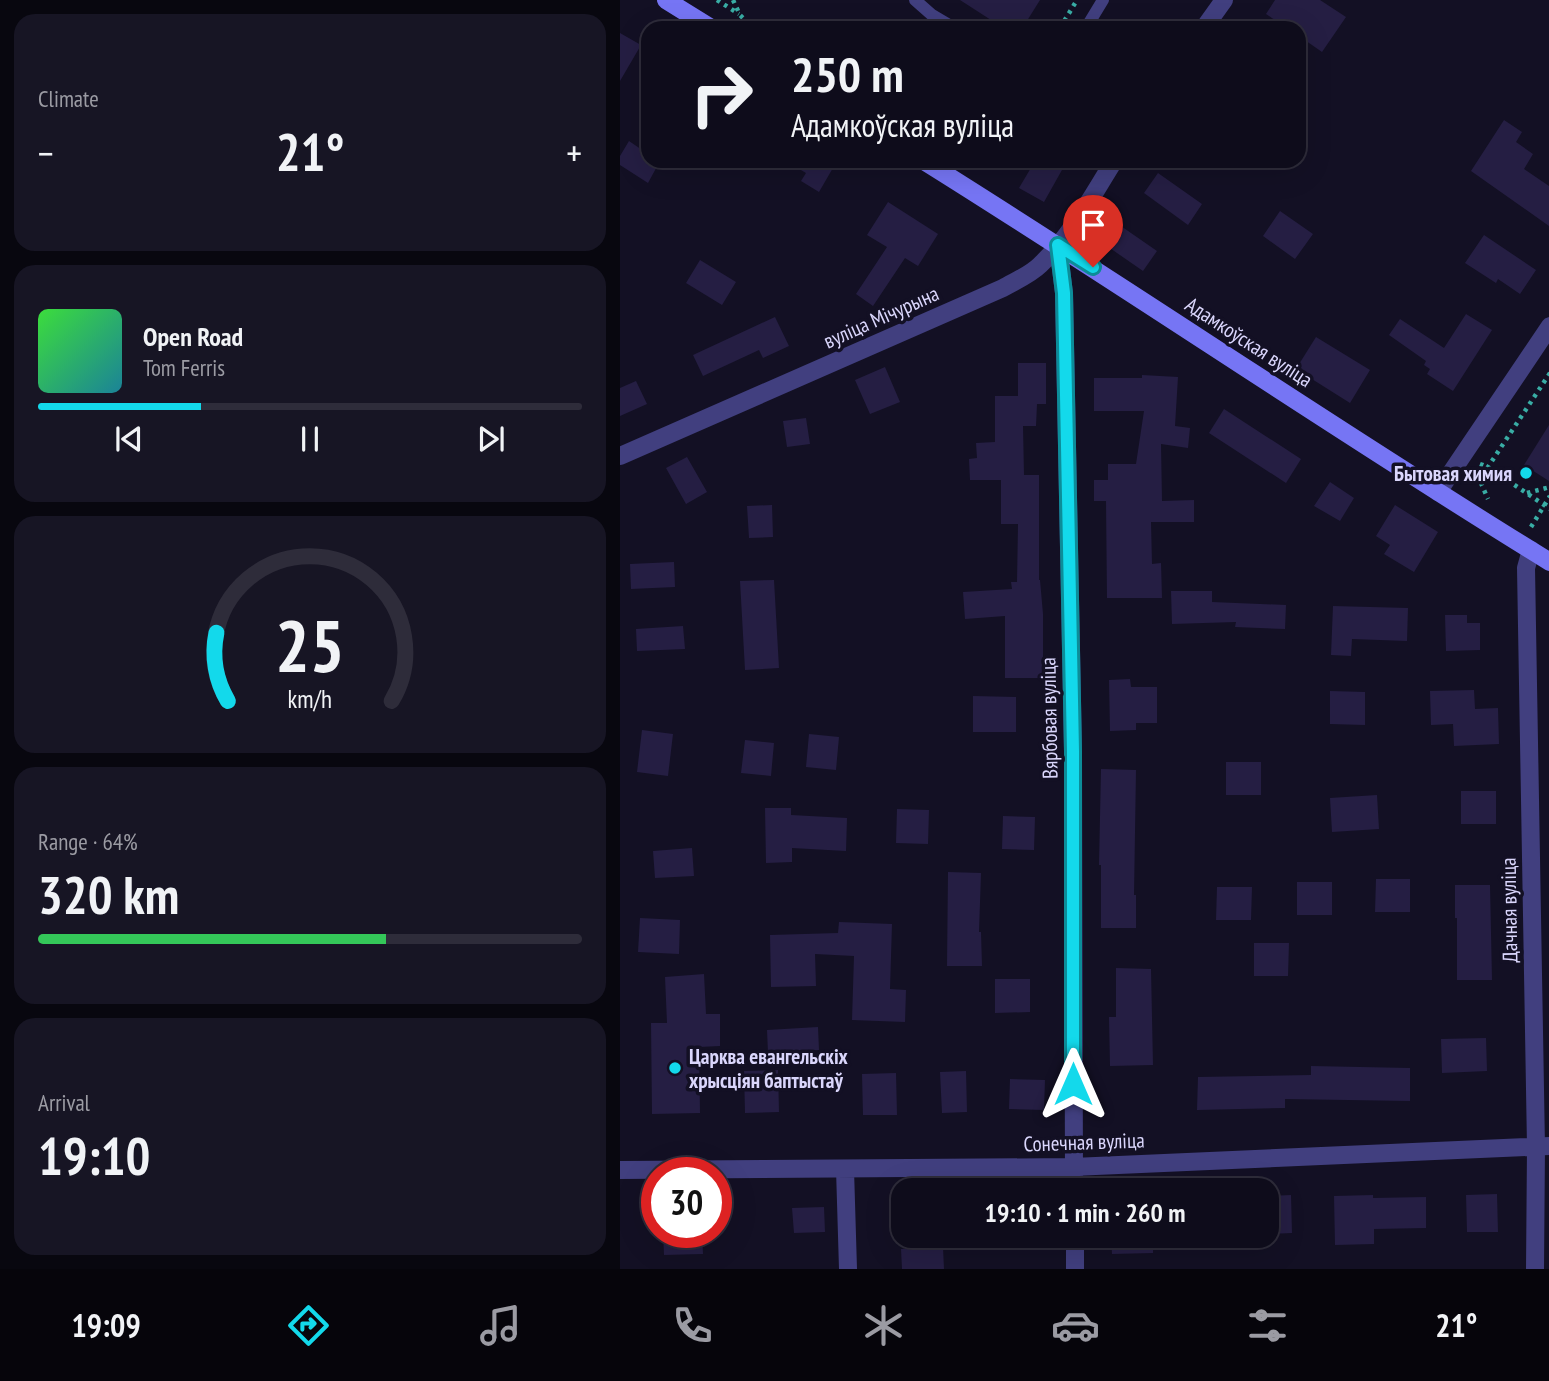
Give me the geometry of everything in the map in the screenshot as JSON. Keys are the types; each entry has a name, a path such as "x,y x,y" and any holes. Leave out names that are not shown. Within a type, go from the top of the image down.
{"street":[{"path":"666,0 700,21"},
{"path":"1209,21 1224,0"},
{"name":"Адамкоўская вуліца","path":"935,168 1549,562"},
{"name":"вуліца Мічурына","path":"620,456 1003,288 1039,266 1058,245 1109,168"},
{"name":"Вярбовая вуліца","path":"1058,245 1064,293 1073,751 1073,1178"},
{"path":"1438,492 1549,326"},
{"name":"Дачная вуліца","path":"1531,550 1526,568 1543,1146 1535,1269"},
{"name":"Сонечная вуліца","path":"620,1170 1073,1167 1543,1146"},
{"path":"845,1169 848,1269"},
{"path":"1075,1248 1075,1269"}],"lane":[{"path":"915,0 942,21"},
{"path":"1090,21 1103,0"}],"path":[{"path":"717,0 746,21"},
{"path":"733,0 740,15"},
{"path":"1064,21 1077,0"},
{"path":"1547,507 1488,467 1547,384 1549,373"},
{"path":"1526,493 1549,487"},
{"path":"1531,527 1547,507 1549,496"}],"building":[{"path":"960,0 1040,0 1027,21 991,20"},
{"path":"1275,0 1320,0 1346,17 1322,52 1306,41 1306,21 1276,21 1266,14"},
{"path":"620,33 641,45 620,81"},
{"path":"1504,120 1522,132 1516,142 1533,154 1524,169 1549,186 1549,226 1471,171"},
{"path":"629,141 641,149 641,168 656,168 648,183 620,165 620,156"},
{"path":"798,168 833,168 819,192 801,181 806,173"},
{"path":"1031,168 1063,168 1044,202 1019,188"},
{"path":"1158,173 1202,204 1188,225 1144,193"},
{"path":"888,202 938,234 918,266 905,258 873,306 856,294 887,247 867,235"},
{"path":"1280,211 1313,234 1295,259 1263,236"},
{"path":"1118,224 1157,251 1143,271 1104,244"},
{"path":"1484,235 1536,270 1520,294 1498,279 1496,283 1465,263"},
{"path":"700,260 736,282 722,305 686,283"},
{"path":"1466,314 1492,330 1453,391 1427,374 1430,369 1424,365 1426,361 1389,335 1400,319 1444,348"},
{"path":"775,317 789,346 763,358 759,350 703,376 693,355"},
{"path":"1316,337 1370,370 1350,403 1296,369"},
{"path":"1018,363 1046,363 1046,404 1037,404 1036,426 1023,426 1024,475 1039,475 1043,678 1005,678 1005,616 965,619 963,592 1012,589 1011,582 1017,582 1018,524 1001,524 1001,480 970,480 969,459 977,458 976,443 995,442 995,396 1018,396"},
{"path":"885,367 900,402 870,414 855,380"},
{"path":"1142,375 1178,377 1175,426 1190,428 1188,448 1161,444 1162,501 1194,500 1194,522 1151,522 1152,564 1161,563 1162,598 1107,598 1106,501 1094,501 1094,480 1108,480 1108,464 1136,464 1144,411 1094,411 1094,378 1142,378"},
{"path":"636,381 647,404 620,416 620,388"},
{"path":"1224,409 1301,459 1286,483 1209,433"},
{"path":"806,418 810,444 787,447 783,421"},
{"path":"1549,425 1549,481 1524,465"},
{"path":"687,457 707,492 686,504 666,468"},
{"path":"1330,482 1354,498 1340,521 1314,506"},
{"path":"772,505 773,537 749,538 747,506"},
{"path":"1395,505 1438,532 1414,572 1384,554 1390,545 1376,536"},
{"path":"674,562 675,587 631,589 630,564"},
{"path":"774,580 779,668 745,670 740,581"},
{"path":"1171,591 1212,591 1212,602 1286,605 1285,629 1235,627 1236,622 1172,624"},
{"path":"1333,606 1408,608 1407,641 1352,639 1351,656 1331,655"},
{"path":"1445,615 1467,615 1467,623 1480,623 1480,650 1446,651"},
{"path":"683,626 685,649 637,651 636,629"},
{"path":"1130,679 1131,687 1157,687 1157,723 1136,723 1136,730 1110,731 1109,680"},
{"path":"1474,690 1475,709 1498,708 1499,744 1454,746 1453,724 1431,725 1430,691"},
{"path":"1330,691 1365,692 1365,725 1330,724"},
{"path":"973,696 1016,697 1016,732 973,732"},
{"path":"642,730 673,734 668,776 637,772"},
{"path":"809,734 839,737 836,770 806,767"},
{"path":"745,740 774,743 771,776 741,773"},
{"path":"1226,762 1261,762 1261,795 1226,795"},
{"path":"1101,769 1136,770 1136,928 1101,928"},
{"path":"1461,791 1496,791 1496,824 1461,824"},
{"path":"1377,795 1379,829 1332,832 1330,798"},
{"path":"765,808 791,808 791,815 847,818 846,851 792,848 792,862 766,863"},
{"path":"897,809 929,810 928,844 896,843"},
{"path":"1003,816 1035,817 1034,850 1002,849"},
{"path":"692,848 694,876 655,878 653,851"},
{"path":"948,872 981,873 979,932 982,966 947,966"},
{"path":"1376,879 1410,879 1410,912 1375,912"},
{"path":"1297,882 1332,882 1332,915 1297,915"},
{"path":"1455,885 1490,885 1492,980 1457,980"},
{"path":"1217,887 1252,887 1251,920 1216,920"},
{"path":"640,918 680,920 679,954 638,952"},
{"path":"839,922 892,924 890,989 906,990 905,1022 852,1020 854,956 815,954 816,986 771,987 770,935 838,933"},
{"path":"1254,943 1289,943 1288,976 1254,976"},
{"path":"1116,968 1151,969 1153,1065 1110,1066 1109,1017 1116,1017"},
{"name":"Царква евангельскіх хрысціян баптыстаў","path":"704,974 706,1014 720,1014 720,1046 699,1047 700,1113 652,1114 651,1023 667,1023 665,977"},
{"path":"995,979 1030,979 1030,1012 995,1013"},
{"path":"818,1027 819,1050 768,1053 767,1030"},
{"path":"1486,1038 1487,1071 1442,1073 1441,1039"},
{"path":"1311,1066 1410,1068 1410,1101 1285,1099 1285,1108 1197,1110 1198,1077 1311,1075"},
{"path":"778,1070 779,1112 745,1113 744,1071"},
{"path":"966,1071 967,1112 942,1113 940,1072"},
{"path":"896,1073 897,1115 863,1115 862,1074"},
{"path":"1010,1079 1045,1080 1044,1110 1009,1109"},
{"path":"1497,1194 1498,1232 1467,1232 1466,1195"},
{"path":"1291,1195 1292,1233 1279,1234 1279,1196"},
{"path":"1373,1195 1373,1198 1426,1197 1426,1228 1374,1229 1374,1244 1335,1245 1334,1196"},
{"path":"824,1207 825,1232 794,1233 792,1208"},
{"path":"664,1248 703,1248 703,1254 664,1255"},
{"path":"943,1248 944,1269 902,1269 901,1249"},
{"path":"1112,1248 1153,1248 1153,1253 1112,1254"}],"place":[{"name":"Бытовая химия","path":"1526,473"},
{"name":"Царква евангельскіх хрысціян баптыстаў","path":"675,1068"}],"route":[{"path":"1073,1084 1073,751 1064,293 1058,245 1093,267"}]}
